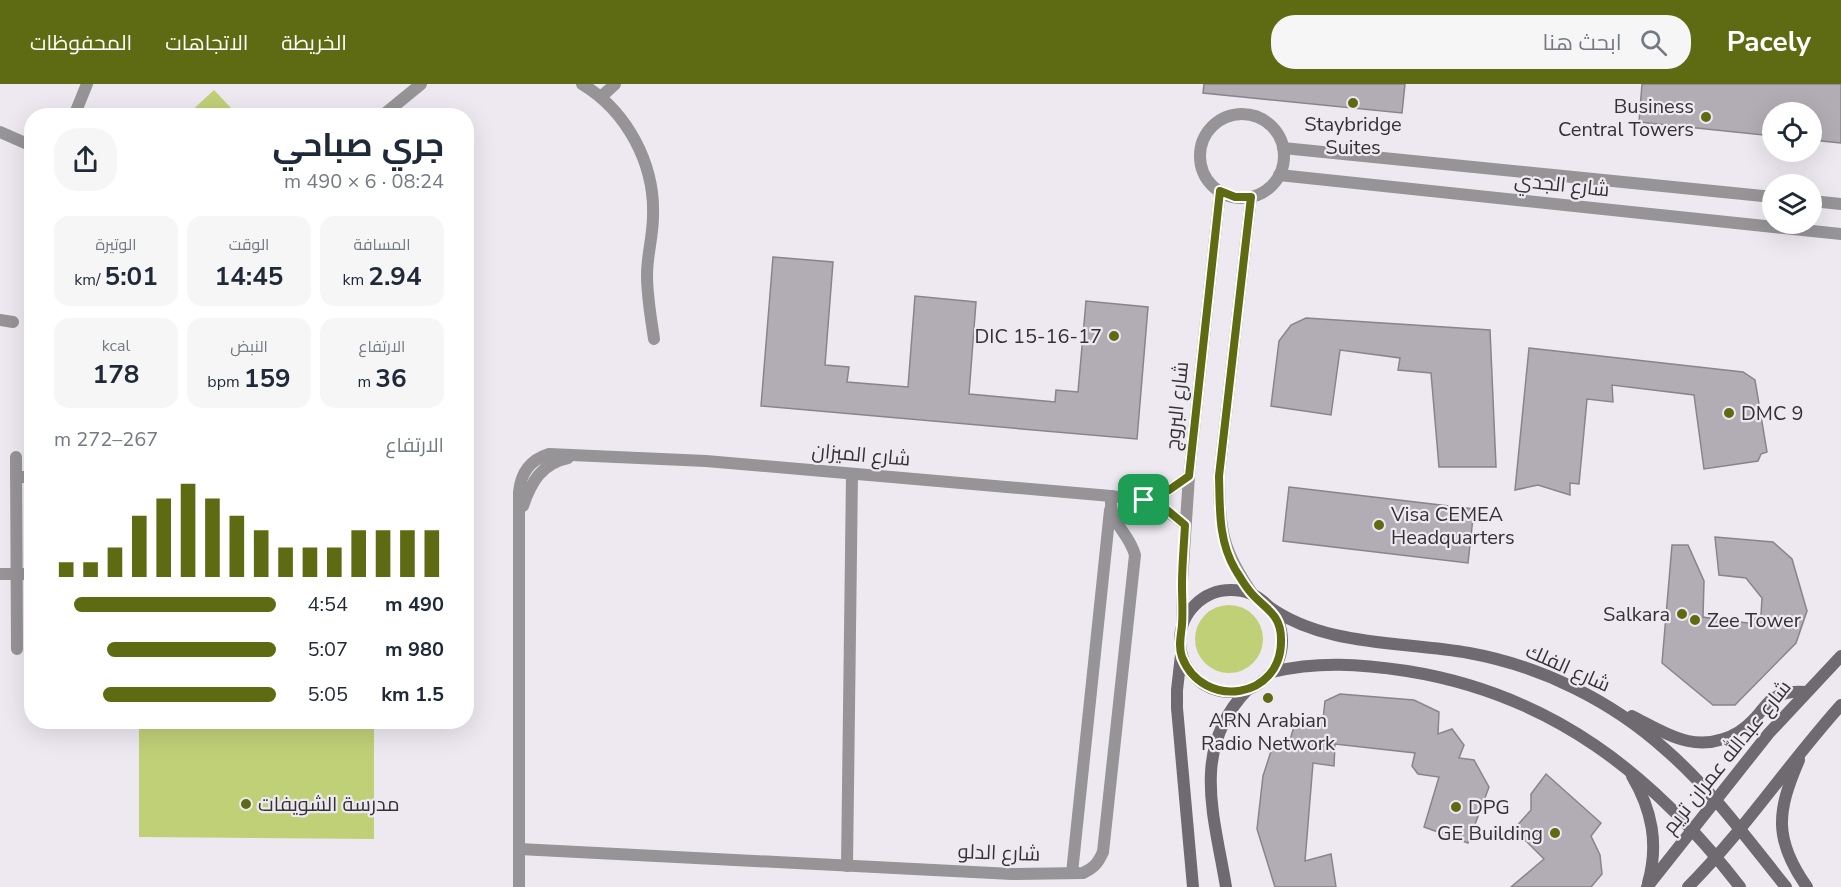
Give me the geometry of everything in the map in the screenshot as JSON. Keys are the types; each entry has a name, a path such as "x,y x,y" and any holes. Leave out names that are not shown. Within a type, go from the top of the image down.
{"street":[{"path":"77,108 87,84"},
{"path":"391,108 419,84"},
{"path":"582,84 601,97 632,136 640,150 650,181 653,214 647,274 654,339"},
{"path":"601,97 615,84"},
{"path":"1237,114 1254,116 1270,125 1280,139 1283,148 1284,159 1279,175 1270,187 1251,197 1235,197 1220,191 1206,177 1202,168 1200,153 1208,131 1220,120 1237,114"},
{"path":"0,132 24,142"},
{"name":"شارع الجدي","path":"1283,148 1762,196"},
{"name":"شارع الجدي","path":"1279,175 1841,234"},
{"name":"شارع البروج","path":"1182,626 1189,476 1220,191"},
{"path":"1181,655 1188,670 1200,682 1215,690 1232,692 1257,685 1272,672 1280,656 1281,639 1277,621 1268,606 1254,596 1234,568 1225,545 1220,522 1219,476 1251,197"},
{"path":"1822,202 1841,204"},
{"path":"0,320 13,322"},
{"name":"شارع الميزان","path":"519,887 520,482 530,464 549,454 574,457 706,461 1111,496 1144,500 1167,510 1185,525"},
{"path":"16,457 17,649"},
{"path":"847,866 852,474"},
{"path":"1144,500 1169,490 1189,476"},
{"path":"16,477 24,477"},
{"path":"1072,873 1111,496"},
{"name":"شارع الدلو","path":"519,849 1012,874 1083,873 1092,869 1099,862 1102,852 1135,555 1132,545 1113,520 1110,509"},
{"path":"0,574 24,575"},
{"path":"1193,887 1181,767 1177,690 1182,626 1190,610 1203,598 1219,591 1237,591 1254,596"},
{"name":"شارع الفلك","path":"1268,606 1292,622 1325,634 1470,653 1561,682 1598,700 1633,723 1666,750 1715,801 1786,887"},
{"name":"شارع عبدالله عمران تريم","path":"1647,887 1769,733 1841,656"},
{"path":"1272,672 1301,666 1345,663 1422,674 1493,693 1552,719 1620,762 1657,793 1692,829 1740,887"},
{"path":"1226,887 1211,794 1210,767 1215,741 1226,716 1248,689"},
{"path":"1598,700 1677,738 1712,742 1735,735 1750,724 1771,700 1782,694 1806,692"},
{"path":"1688,887 1716,857 1806,744 1841,705"},
{"path":"1806,744 1785,795 1781,816 1782,836 1788,855 1807,887"},
{"path":"1620,762 1642,792 1651,819 1654,849 1647,887"}],"green space":[{"path":"214,90 231,108 195,108"},
{"path":"1229,605 1242,608 1253,615 1260,626 1263,639 1260,652 1253,663 1242,670 1229,673 1216,670 1205,663 1198,652 1195,639 1198,626 1205,615 1216,608"},
{"path":"139,729 374,729 374,839 139,837"}],"building":[{"name":"Staybridge Suites","path":"1204,84 1405,84 1402,113 1203,93"},
{"name":"Business Central Towers","path":"1642,84 1841,84 1841,143 1822,141 1822,102 1762,102 1762,135 1639,122"},
{"name":"DIC 15-16-17","path":"773,257 833,262 825,365 849,367 847,382 908,387 915,296 976,302 969,394 1055,402 1056,390 1078,392 1086,301 1148,307 1137,439 761,406"},
{"path":"1306,318 1490,330 1496,467 1439,467 1431,373 1398,370 1400,358 1340,350 1331,415 1271,406 1279,341 1291,325"},
{"name":"DMC 9","path":"1529,348 1743,372 1755,380 1767,452 1761,454 1758,461 1704,469 1694,395 1612,385 1613,402 1587,399 1579,484 1570,483 1570,495 1538,485 1515,490"},
{"name":"Visa CEMEA Headquarters","path":"1289,487 1474,509 1468,563 1283,541"},
{"name":"Zee Tower","path":"1715,537 1773,542 1792,559 1807,611 1796,643 1735,705 1713,705 1662,663 1672,545 1688,545 1704,581 1703,617 1722,620 1725,625 1724,620 1748,623 1761,615 1762,598 1746,578 1719,575"},
{"name":"DPG","path":"1340,694 1414,700 1439,712 1438,734 1452,729 1464,745 1459,758 1474,760 1489,787 1468,843 1424,827 1439,777 1418,774 1412,766 1415,753 1335,744 1334,766 1313,763 1305,861 1331,854 1336,887 1275,887 1257,829 1263,776 1274,742 1290,740 1295,723 1303,718 1323,719 1325,701"},
{"name":"GE Building","path":"1546,774 1601,823 1591,836 1600,855 1602,874 1591,887 1511,887 1544,859 1514,829 1531,810 1531,794"}],"place":[{"name":"Staybridge Suites","path":"1353,103"},
{"name":"Business Central Towers","path":"1706,117"},
{"name":"DIC 15-16-17","path":"1114,336"},
{"name":"DMC 9","path":"1729,413"},
{"name":"Visa CEMEA Headquarters","path":"1379,525"},
{"name":"Salkara","path":"1682,614"},
{"name":"Zee Tower","path":"1695,620"},
{"name":"ARN Arabian Radio Network","path":"1268,698"},
{"name":"مدرسة الشويفات","path":"246,804"},
{"name":"DPG","path":"1456,807"},
{"name":"GE Building","path":"1555,833"}],"route":[{"path":"1220,191 1235,197 1251,197 1219,476 1220,522 1225,545 1234,568 1254,596 1268,606 1277,621 1281,639 1280,656 1272,672 1257,685 1232,692 1215,690 1200,682 1188,670 1181,655 1180,645 1185,525 1167,510 1144,500 1169,490 1189,476 1220,191"}]}
